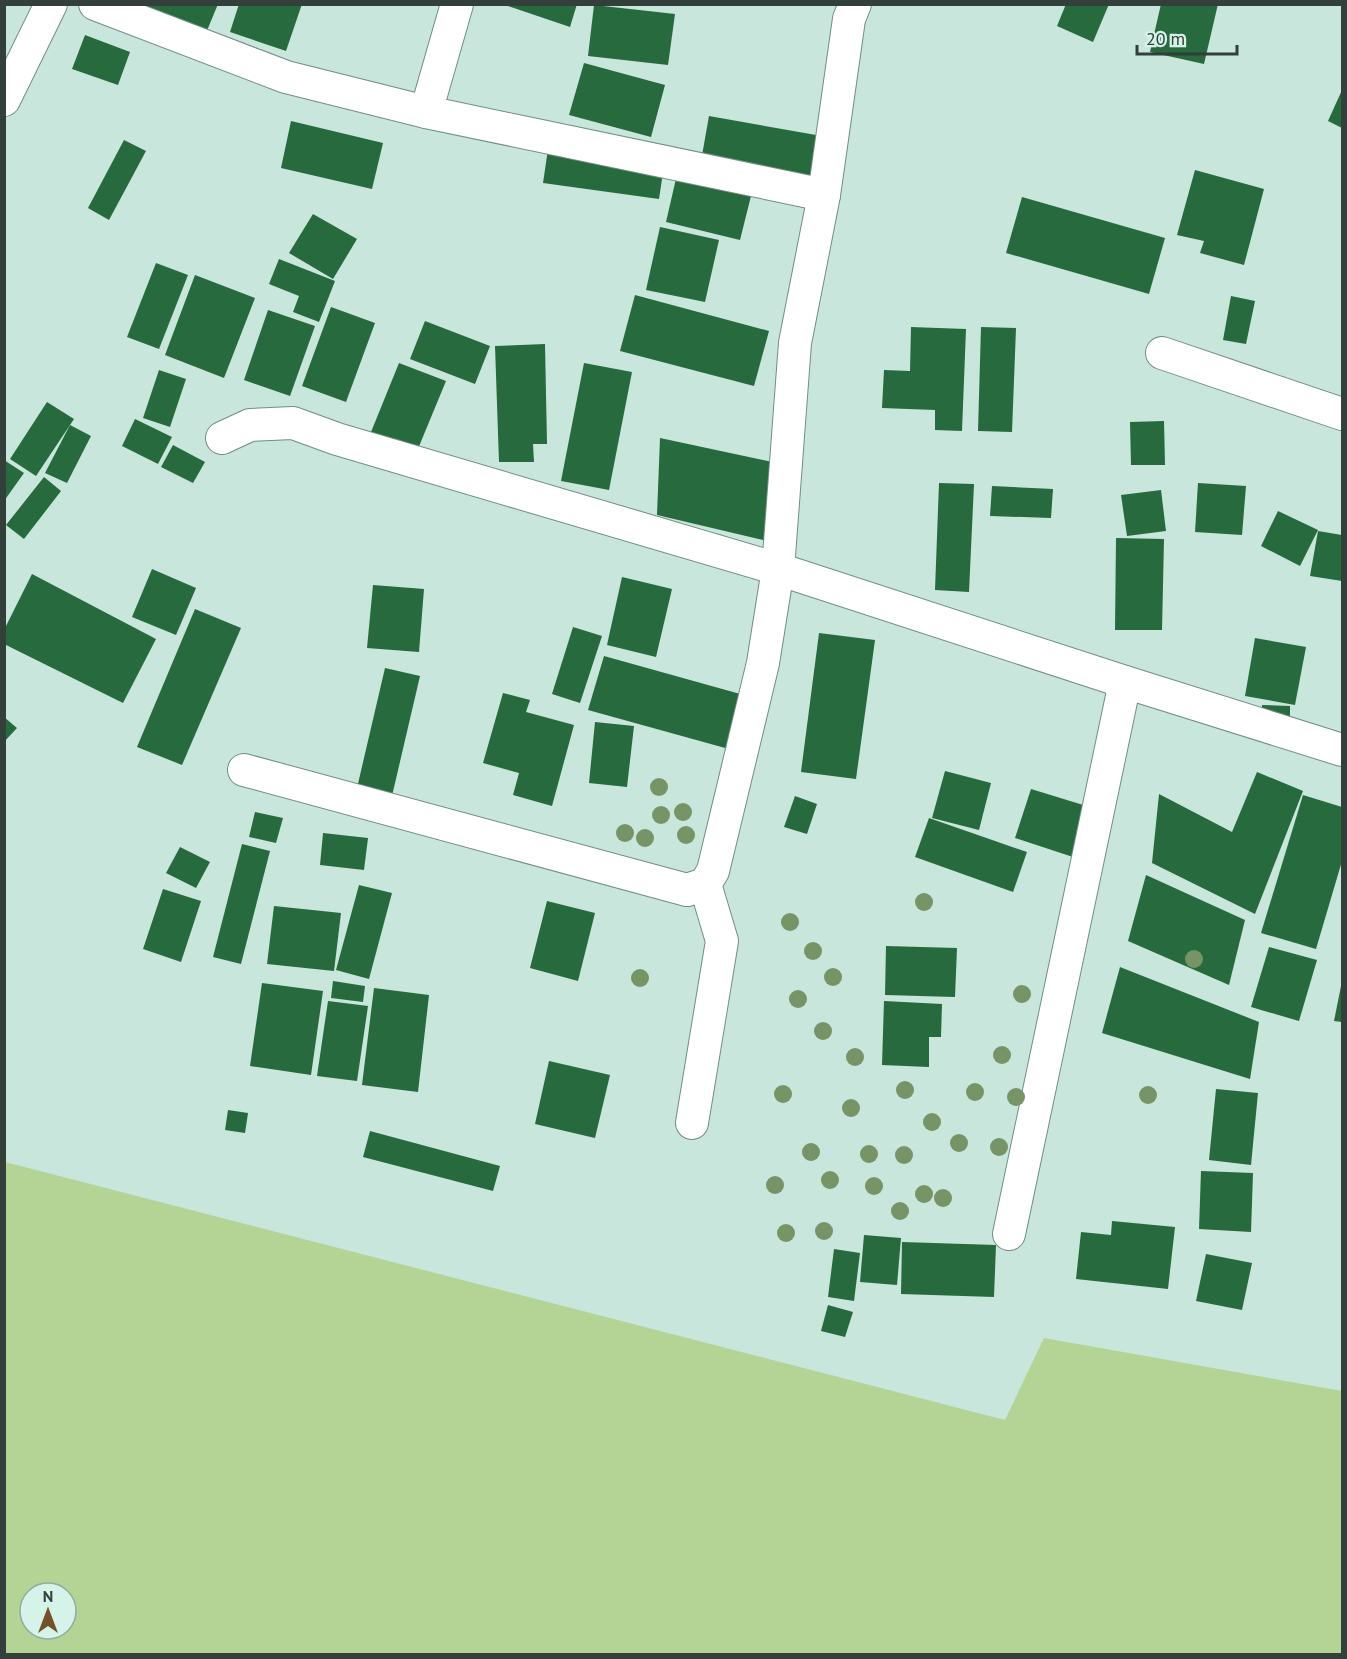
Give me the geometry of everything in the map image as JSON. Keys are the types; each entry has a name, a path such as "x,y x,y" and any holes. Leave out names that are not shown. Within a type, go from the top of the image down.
{"street":[{"path":"4,100 51,4"},
{"path":"95,4 286,76 426,112 824,195"},
{"path":"426,112 457,4"},
{"path":"244,770 687,890 705,884 713,871 763,663 778,569 795,343 824,195 849,19 855,4"},
{"path":"1162,353 1342,414"},
{"path":"222,438 250,425 293,423 349,442 778,569 1342,750"},
{"path":"1009,1234 1125,682"},
{"path":"692,1123 722,940 705,884"}],"green space":[{"path":"5,1162 1005,1420 1044,1338 1342,1391 1342,1654 5,1654"}],"building":[{"path":"136,4 218,4 206,33"},
{"path":"239,4 302,4 286,51 230,32"},
{"path":"502,4 577,4 570,27"},
{"path":"1066,4 1109,4 1093,42 1057,26"},
{"path":"1161,4 1218,4 1204,64 1150,52"},
{"path":"594,5 675,14 668,65 588,56"},
{"path":"85,35 130,52 118,85 72,69"},
{"path":"584,63 665,85 651,137 569,115"},
{"path":"1342,90 1342,128 1328,121"},
{"path":"709,116 816,135 820,190 701,161"},
{"path":"291,121 383,143 372,189 281,168"},
{"path":"124,140 146,151 109,220 88,208"},
{"path":"548,149 664,166 659,199 543,183"},
{"path":"678,170 753,188 740,240 666,222"},
{"path":"1195,170 1264,189 1244,265 1200,253 1204,241 1177,235"},
{"path":"1022,197 1165,238 1149,294 1006,253"},
{"path":"313,214 357,239 333,279 289,253"},
{"path":"660,227 719,240 705,302 646,290"},
{"path":"279,259 335,281 319,322 293,312 299,296 269,284"},
{"path":"156,263 188,275 159,349 127,337"},
{"path":"195,275 255,298 224,378 165,355"},
{"path":"635,295 769,331 754,386 620,351"},
{"path":"1231,296 1255,301 1246,344 1223,340"},
{"path":"331,307 375,323 346,402 302,386"},
{"path":"268,310 315,326 290,396 244,380"},
{"path":"425,321 490,346 475,384 410,359"},
{"path":"911,327 966,329 962,431 935,430 935,410 882,408 884,370 910,371"},
{"path":"981,327 1016,328 1012,432 978,431"},
{"path":"545,344 547,444 533,444 534,462 499,462 495,346"},
{"path":"399,363 446,381 415,456 369,437"},
{"path":"584,363 632,372 609,490 561,481"},
{"path":"159,370 186,379 170,427 143,418"},
{"path":"47,402 74,419 36,476 10,459"},
{"path":"135,419 172,437 158,464 122,446"},
{"path":"1164,421 1165,465 1131,465 1130,422"},
{"path":"70,425 91,436 67,483 45,473"},
{"path":"660,438 777,463 771,542 657,515"},
{"path":"173,445 205,462 193,483 161,467"},
{"path":"4,460 24,473 4,501"},
{"path":"44,477 61,491 24,539 6,525"},
{"path":"939,483 974,484 969,592 935,590"},
{"path":"1198,483 1246,486 1242,535 1195,532"},
{"path":"992,486 1053,489 1051,518 990,516"},
{"path":"1161,490 1166,531 1127,536 1121,495"},
{"path":"1278,511 1318,530 1300,566 1261,546"},
{"path":"1318,531 1342,535 1342,581 1310,576"},
{"path":"1116,538 1164,539 1162,630 1115,630"},
{"path":"152,569 196,588 176,635 132,617"},
{"path":"32,574 156,639 123,703 4,644 4,630"},
{"path":"622,577 672,589 656,657 607,645"},
{"path":"373,585 424,589 419,652 367,648"},
{"path":"195,609 241,628 182,765 137,747"},
{"path":"573,627 602,636 580,703 552,694"},
{"path":"819,633 875,640 856,779 801,772"},
{"path":"1255,638 1306,647 1295,705 1245,696"},
{"path":"604,656 751,697 736,751 588,710"},
{"path":"385,668 420,676 392,796 357,788"},
{"path":"503,693 530,700 526,712 574,725 552,806 513,795 519,773 483,763"},
{"path":"1262,705 1290,706 1290,722 1262,722"},
{"path":"4,717 17,728 4,742"},
{"path":"595,722 634,726 627,787 589,783"},
{"path":"945,771 991,783 979,830 932,818"},
{"path":"1257,772 1303,791 1255,914 1152,863 1159,794 1232,832"},
{"path":"1031,789 1093,808 1076,858 1015,838"},
{"path":"1303,795 1342,807 1342,861 1316,949 1261,933"},
{"path":"795,796 817,804 807,834 784,827"},
{"path":"255,812 283,818 276,843 249,837"},
{"path":"929,818 1027,852 1013,892 915,857"},
{"path":"323,833 368,838 364,870 320,865"},
{"path":"242,844 270,851 241,964 213,957"},
{"path":"180,847 210,862 196,888 166,873"},
{"path":"1146,875 1245,920 1229,985 1128,941"},
{"path":"359,885 392,893 369,979 336,970"},
{"path":"163,889 201,901 181,962 143,949"},
{"path":"547,901 595,913 578,981 530,968"},
{"path":"274,906 341,913 334,971 267,964"},
{"path":"886,946 957,948 955,997 885,995"},
{"path":"1269,947 1317,960 1299,1021 1251,1007"},
{"path":"1120,967 1259,1022 1250,1079 1102,1033"},
{"path":"333,981 365,986 363,1002 331,998"},
{"path":"262,983 323,991 311,1075 250,1066"},
{"path":"1342,986 1342,1022 1334,1021"},
{"path":"374,988 429,995 418,1092 362,1085"},
{"path":"328,1001 368,1006 357,1081 317,1076"},
{"path":"884,1001 942,1004 941,1037 929,1037 929,1067 882,1065"},
{"path":"549,1061 610,1075 595,1138 535,1124"},
{"path":"1216,1089 1258,1093 1251,1165 1209,1160"},
{"path":"228,1110 248,1113 245,1133 225,1130"},
{"path":"370,1131 500,1166 493,1191 363,1157"},
{"path":"1201,1171 1253,1173 1251,1232 1199,1229"},
{"path":"1112,1221 1175,1227 1168,1289 1076,1279 1081,1232 1111,1235"},
{"path":"864,1235 901,1238 897,1285 860,1282"},
{"path":"902,1242 996,1245 994,1297 901,1294"},
{"path":"834,1249 860,1253 854,1301 828,1297"},
{"path":"1206,1254 1252,1263 1242,1310 1196,1301"},
{"path":"828,1305 853,1312 845,1337 821,1331"}]}
